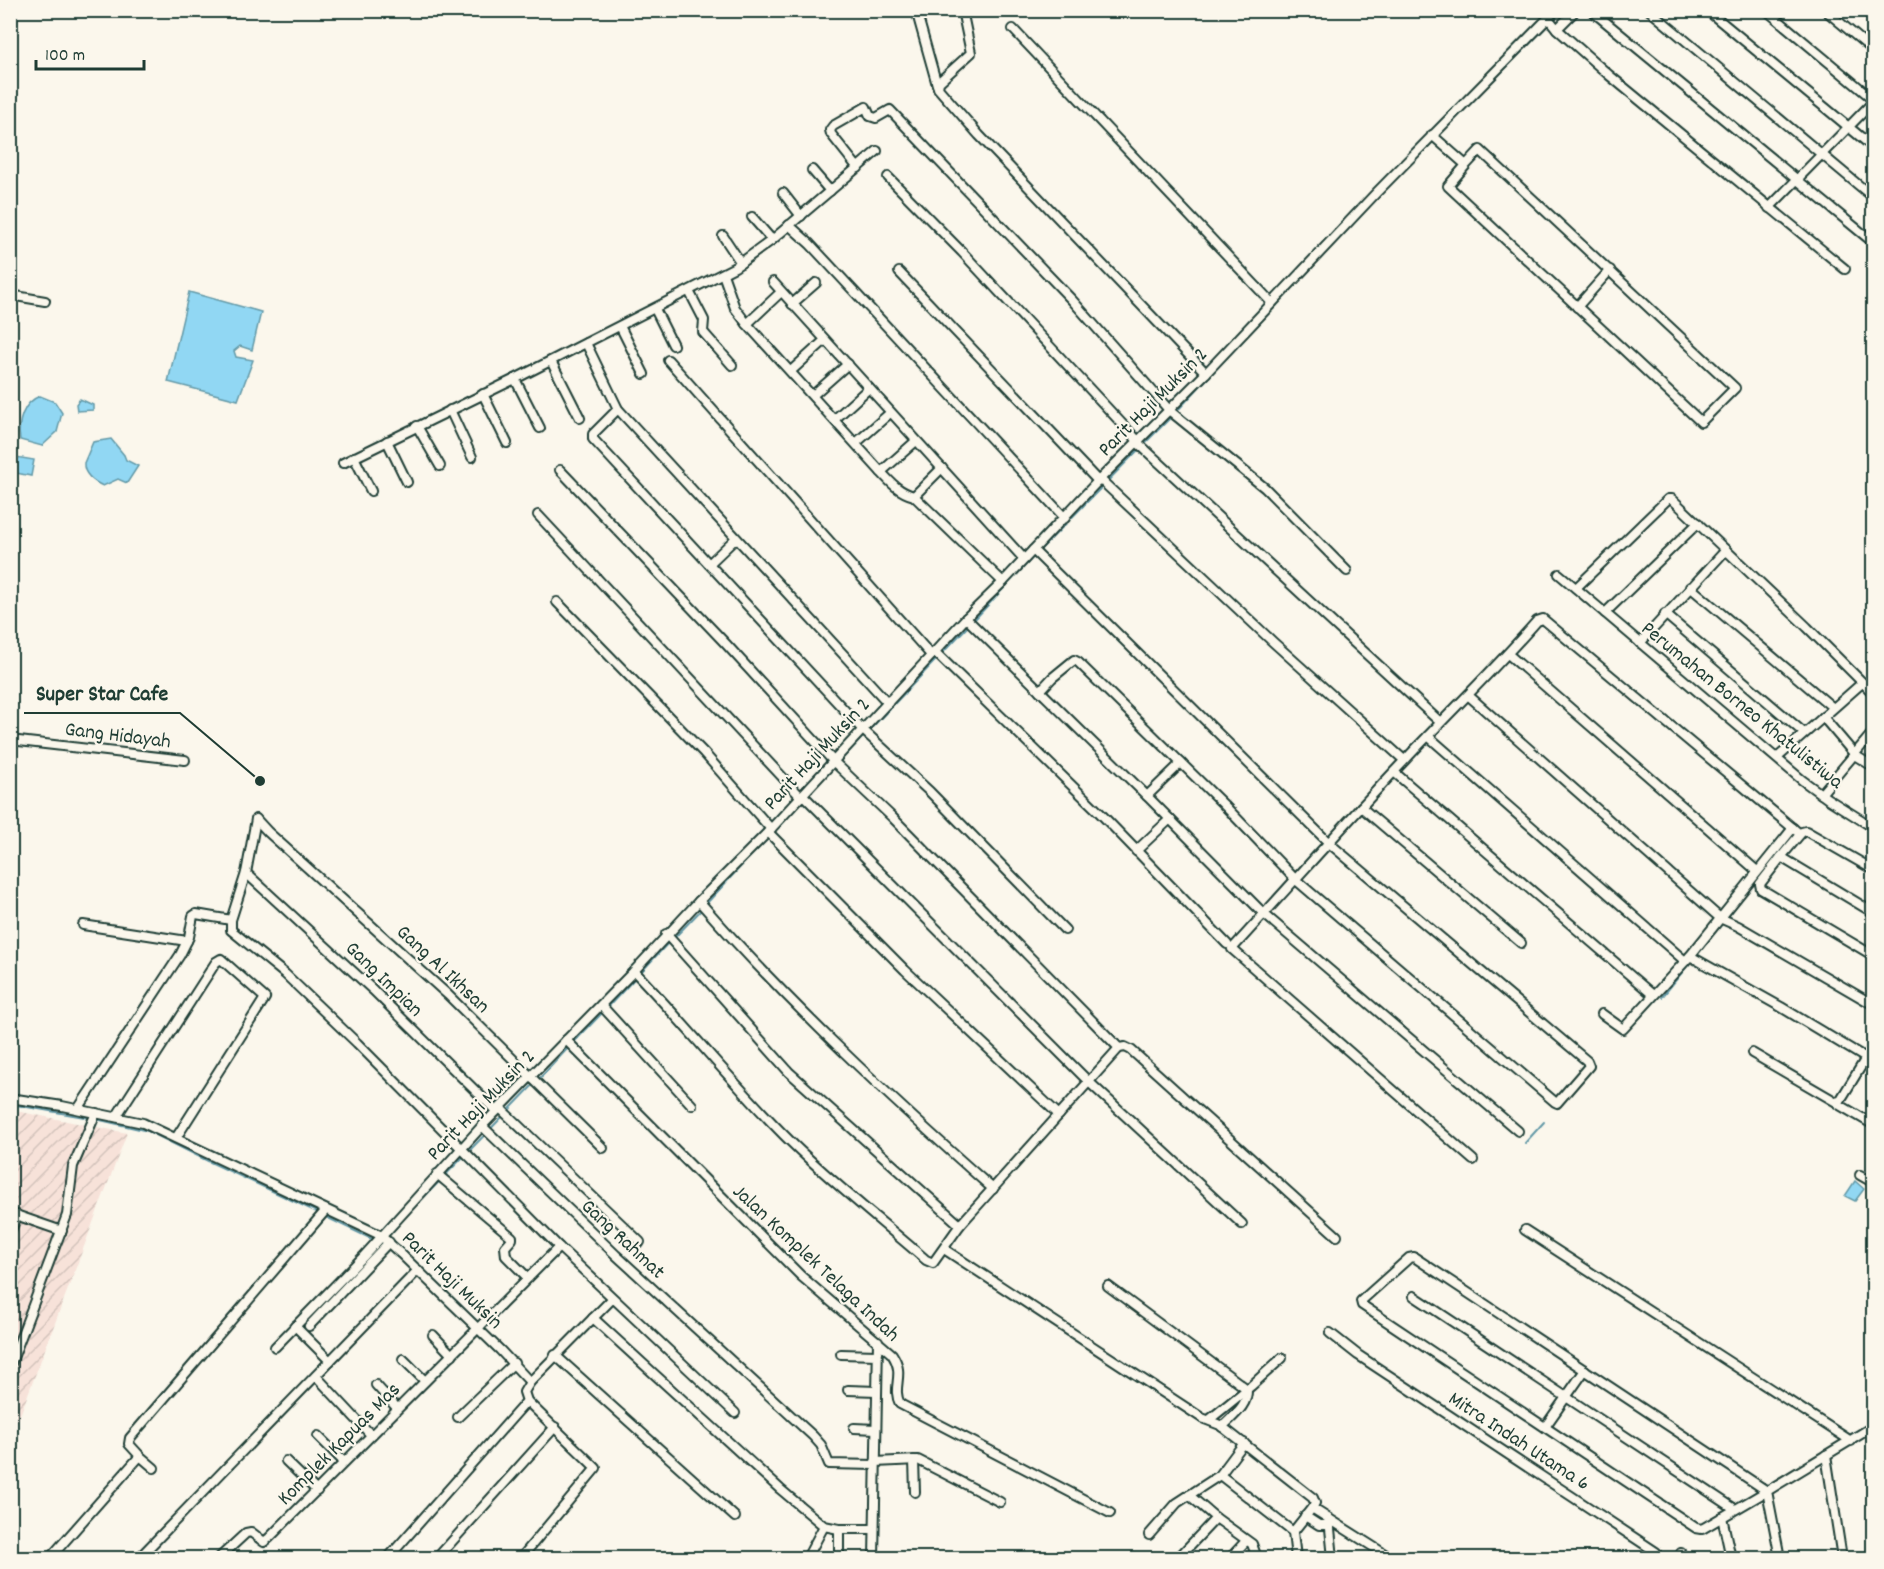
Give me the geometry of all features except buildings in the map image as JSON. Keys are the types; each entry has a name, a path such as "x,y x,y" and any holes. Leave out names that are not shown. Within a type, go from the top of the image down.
{"street":[{"path":"916,10 937,85 979,135 1206,373"},
{"path":"937,85 971,53 962,10"},
{"name":"Parit Haji Muksin 2","path":"275,1347 363,1257 380,1235 498,1109 570,1044 601,1005 666,934 770,831 966,618 1170,411 1432,136 1556,10"},
{"path":"1557,29 1576,10"},
{"path":"1591,10 1874,243"},
{"path":"1648,10 1874,198"},
{"path":"1707,10 1874,148"},
{"path":"1766,10 1874,101 1769,208"},
{"path":"1825,10 1874,51"},
{"path":"1548,18 1557,29 1845,269"},
{"path":"1013,29 1272,303"},
{"path":"858,168 831,135 830,130 866,107 870,116 876,118 890,110 1072,300 1170,411 1265,488 1347,571"},
{"path":"1432,136 1466,165"},
{"path":"1480,150 1610,270 1735,388 1701,422 1448,186 1480,150"},
{"path":"343,463 723,274 772,240 877,151"},
{"path":"812,170 830,191"},
{"path":"888,177 962,252 1138,442 1440,722"},
{"path":"783,193 801,216"},
{"path":"752,217 772,240"},
{"path":"789,225 810,244 1065,518"},
{"path":"723,236 741,263"},
{"path":"1577,307 1610,270"},
{"path":"899,272 1101,481 1273,642 1404,760"},
{"path":"723,274 735,308 747,324 881,472 900,491 914,496 1003,582"},
{"path":"773,282 1024,559"},
{"path":"792,304 816,283"},
{"path":"689,291 704,320 702,333 732,365"},
{"path":"747,324 781,292"},
{"path":"10,295 45,301"},
{"path":"655,309 673,345"},
{"path":"620,326 644,374"},
{"path":"791,371 825,340"},
{"path":"586,343 618,409 888,703"},
{"path":"668,360 933,653 1099,812 1227,944"},
{"path":"551,361 580,418"},
{"path":"813,395 848,364"},
{"path":"515,379 540,428"},
{"path":"834,419 869,388"},
{"path":"483,394 507,443"},
{"path":"618,409 593,434 592,439 862,729 930,792 1065,930"},
{"path":"450,410 472,457"},
{"path":"856,443 890,413"},
{"path":"417,426 440,466"},
{"path":"387,441 407,482"},
{"path":"881,472 916,441"},
{"path":"354,457 371,491"},
{"path":"914,496 942,468"},
{"path":"560,470 726,644 834,762 901,825 1119,1048"},
{"path":"1576,588 1668,499 1674,500 1874,694"},
{"path":"538,515 802,796 1089,1082 1242,1224"},
{"path":"1605,613 1698,523"},
{"path":"709,564 735,539"},
{"path":"1033,550 1329,843 1587,1061 1589,1066 1557,1103 1296,880 1181,763 1074,660 1040,691"},
{"path":"1640,643 1725,550"},
{"name":"Perumahan Borneo Khatulistiwa","path":"1559,574 1824,797 1874,828"},
{"path":"1690,587 1832,708"},
{"path":"557,602 704,753 770,831 905,970 1059,1115"},
{"path":"1665,614 1804,734"},
{"path":"966,618 1264,914 1518,1131"},
{"path":"1473,1160 1232,949 1404,760 1440,722 1469,696 1537,621 1543,619 1797,831 1808,832 1874,870"},
{"path":"1508,654 1757,871"},
{"path":"1778,758 1862,683"},
{"path":"1469,696 1723,920 1874,1005"},
{"path":"1823,717 1857,756 1874,767"},
{"path":"1824,797 1857,756 1874,730"},
{"path":"1428,736 1691,959 1782,1007 1874,1063"},
{"name":"Gang Hidayah","path":"10,740 185,760"},
{"path":"1147,796 1181,763"},
{"path":"1394,772 1653,995"},
{"path":"1361,807 1521,943"},
{"name":"Gang Al Ikhsan","path":"246,873 256,819 448,995 603,1148"},
{"path":"1136,851 1170,819"},
{"path":"1797,831 1781,857 1764,878 1761,889 1874,956"},
{"path":"1602,1014 1623,1029 1653,995 1691,959 1723,920 1757,871 1797,831"},
{"path":"1781,857 1874,913"},
{"path":"246,873 231,920 231,930 285,974 357,1042 559,1247 735,1413"},
{"name":"Gang Impian","path":"246,873 640,1242"},
{"path":"699,901 735,942 835,1044 993,1189"},
{"path":"78,1109 137,1022 187,941 195,915 231,920"},
{"path":"83,925 187,941"},
{"path":"666,934 789,1072 960,1225"},
{"path":"116,1116 216,962 221,960 265,998 176,1138"},
{"path":"634,971 746,1096 792,1143 926,1260 934,1263 960,1225 1119,1048 1125,1047 1337,1236"},
{"path":"601,1005 692,1105"},
{"name":"Jalan Komplek Telaga Indah","path":"570,1044 801,1276 892,1354 898,1363 897,1398 903,1407 1110,1513"},
{"path":"1838,1103 1874,1045"},
{"path":"1752,1053 1874,1125"},
{"path":"10,1098 116,1116 143,1123 380,1235"},
{"path":"10,1366 62,1231 70,1203 74,1166 96,1113"},
{"name":"Gang Rahmat","path":"482,1126 744,1375 813,1436 821,1445 829,1464 875,1463"},
{"path":"438,1175 512,1237 505,1247 506,1256 528,1278"},
{"path":"1860,1175 1874,1183"},
{"path":"154,1468 129,1444 130,1438 326,1210"},
{"path":"10,1233 14,1214 62,1231"},
{"path":"1525,1230 1851,1441"},
{"name":"Parit Haji Muksin","path":"380,1235 514,1363 530,1382"},
{"path":"309,1326 388,1242"},
{"name":"Komplek Kapuas Mas","path":"219,1558 246,1533 251,1532 264,1542 559,1247"},
{"path":"944,1249 1202,1418 1222,1427 1313,1498 1315,1503 1293,1532 1296,1558"},
{"path":"1780,1558 1767,1491 1414,1257 1409,1258 1361,1301 1362,1305 1696,1528 1701,1529 1722,1517 1767,1491 1826,1455 1851,1441 1874,1426"},
{"path":"139,1558 418,1270"},
{"path":"1108,1286 1247,1393"},
{"path":"1414,1296 1735,1509"},
{"path":"520,1558 596,1470 594,1464 527,1401 524,1392 530,1382 612,1299"},
{"path":"593,1318 824,1526 839,1529 874,1529"},
{"path":"295,1326 330,1361"},
{"name":"Mitra Indah Utama 6","path":"1330,1333 1358,1355 1656,1552 1658,1558"},
{"path":"433,1335 452,1355"},
{"path":"874,1558 878,1341"},
{"path":"841,1354 878,1354"},
{"path":"555,1356 735,1517"},
{"path":"1222,1427 1247,1393 1282,1358"},
{"path":"404,1359 425,1381"},
{"path":"458,1417 514,1363"},
{"path":"1545,1427 1585,1370"},
{"path":"316,1376 370,1435"},
{"path":"376,1385 397,1408"},
{"path":"848,1390 877,1391"},
{"path":"1209,1420 1247,1393"},
{"path":"388,1558 527,1401"},
{"path":"438,1558 555,1427"},
{"path":"855,1428 876,1429"},
{"path":"318,1436 344,1462"},
{"path":"1149,1535 1177,1503 1220,1475 1244,1443"},
{"path":"1826,1455 1842,1558"},
{"path":"50,1558 140,1456"},
{"path":"914,1460 915,1492"},
{"path":"875,1463 918,1460 1000,1502"},
{"path":"286,1461 317,1491"},
{"path":"1220,1475 1293,1532"},
{"path":"1189,1495 1246,1541 1255,1550 1257,1558"},
{"path":"1312,1508 1329,1522 1391,1558"},
{"path":"1305,1516 1319,1526 1329,1522"},
{"path":"1722,1517 1731,1558"},
{"path":"1178,1558 1216,1518"},
{"path":"1329,1522 1333,1558"},
{"path":"807,1558 824,1526"},
{"path":"839,1529 839,1558"},
{"path":"1230,1558 1246,1541"}],"shaded area":[{"path":"11,1110 127,1133 11,1439"}],"water":[{"path":"189,292 261,312 252,350 240,346 234,351 236,357 253,360 238,400 168,382"},
{"path":"40,396 55,402 62,413 57,432 42,446 20,440 19,433 25,408"},
{"path":"80,399 93,405 93,410 77,411 76,404"},
{"path":"111,439 126,460 138,466 127,483 118,479 103,486 87,474 84,463 93,442"},
{"path":"10,456 34,460 31,476 11,472"},
{"path":"1855,1181 1864,1189 1855,1201 1845,1196"}],"waterway":[{"path":"1438,136 1563,10"},
{"path":"1410,163 1434,140"},
{"path":"1176,412 1315,263"},
{"path":"1144,444 1172,416"},
{"path":"1039,551 1140,448"},
{"path":"973,621 1035,555"},
{"path":"841,760 969,625"},
{"path":"773,832 804,799"},
{"path":"706,904 768,837"},
{"path":"1727,918 1742,898"},
{"path":"675,937 702,909"},
{"path":"1662,997 1723,922"},
{"path":"641,972 669,942"},
{"path":"607,1008 634,979"},
{"path":"574,1042 603,1012"},
{"path":"539,1079 569,1047"},
{"path":"508,1111 535,1083"},
{"path":"10,1104 90,1118"},
{"path":"468,1152 504,1115"},
{"path":"96,1119 148,1131 319,1213"},
{"path":"1525,1143 1544,1122"},
{"path":"395,1227 464,1156"},
{"path":"324,1216 376,1241"}],"place":[{"name":"Super Star Cafe","path":"260,781"}]}
